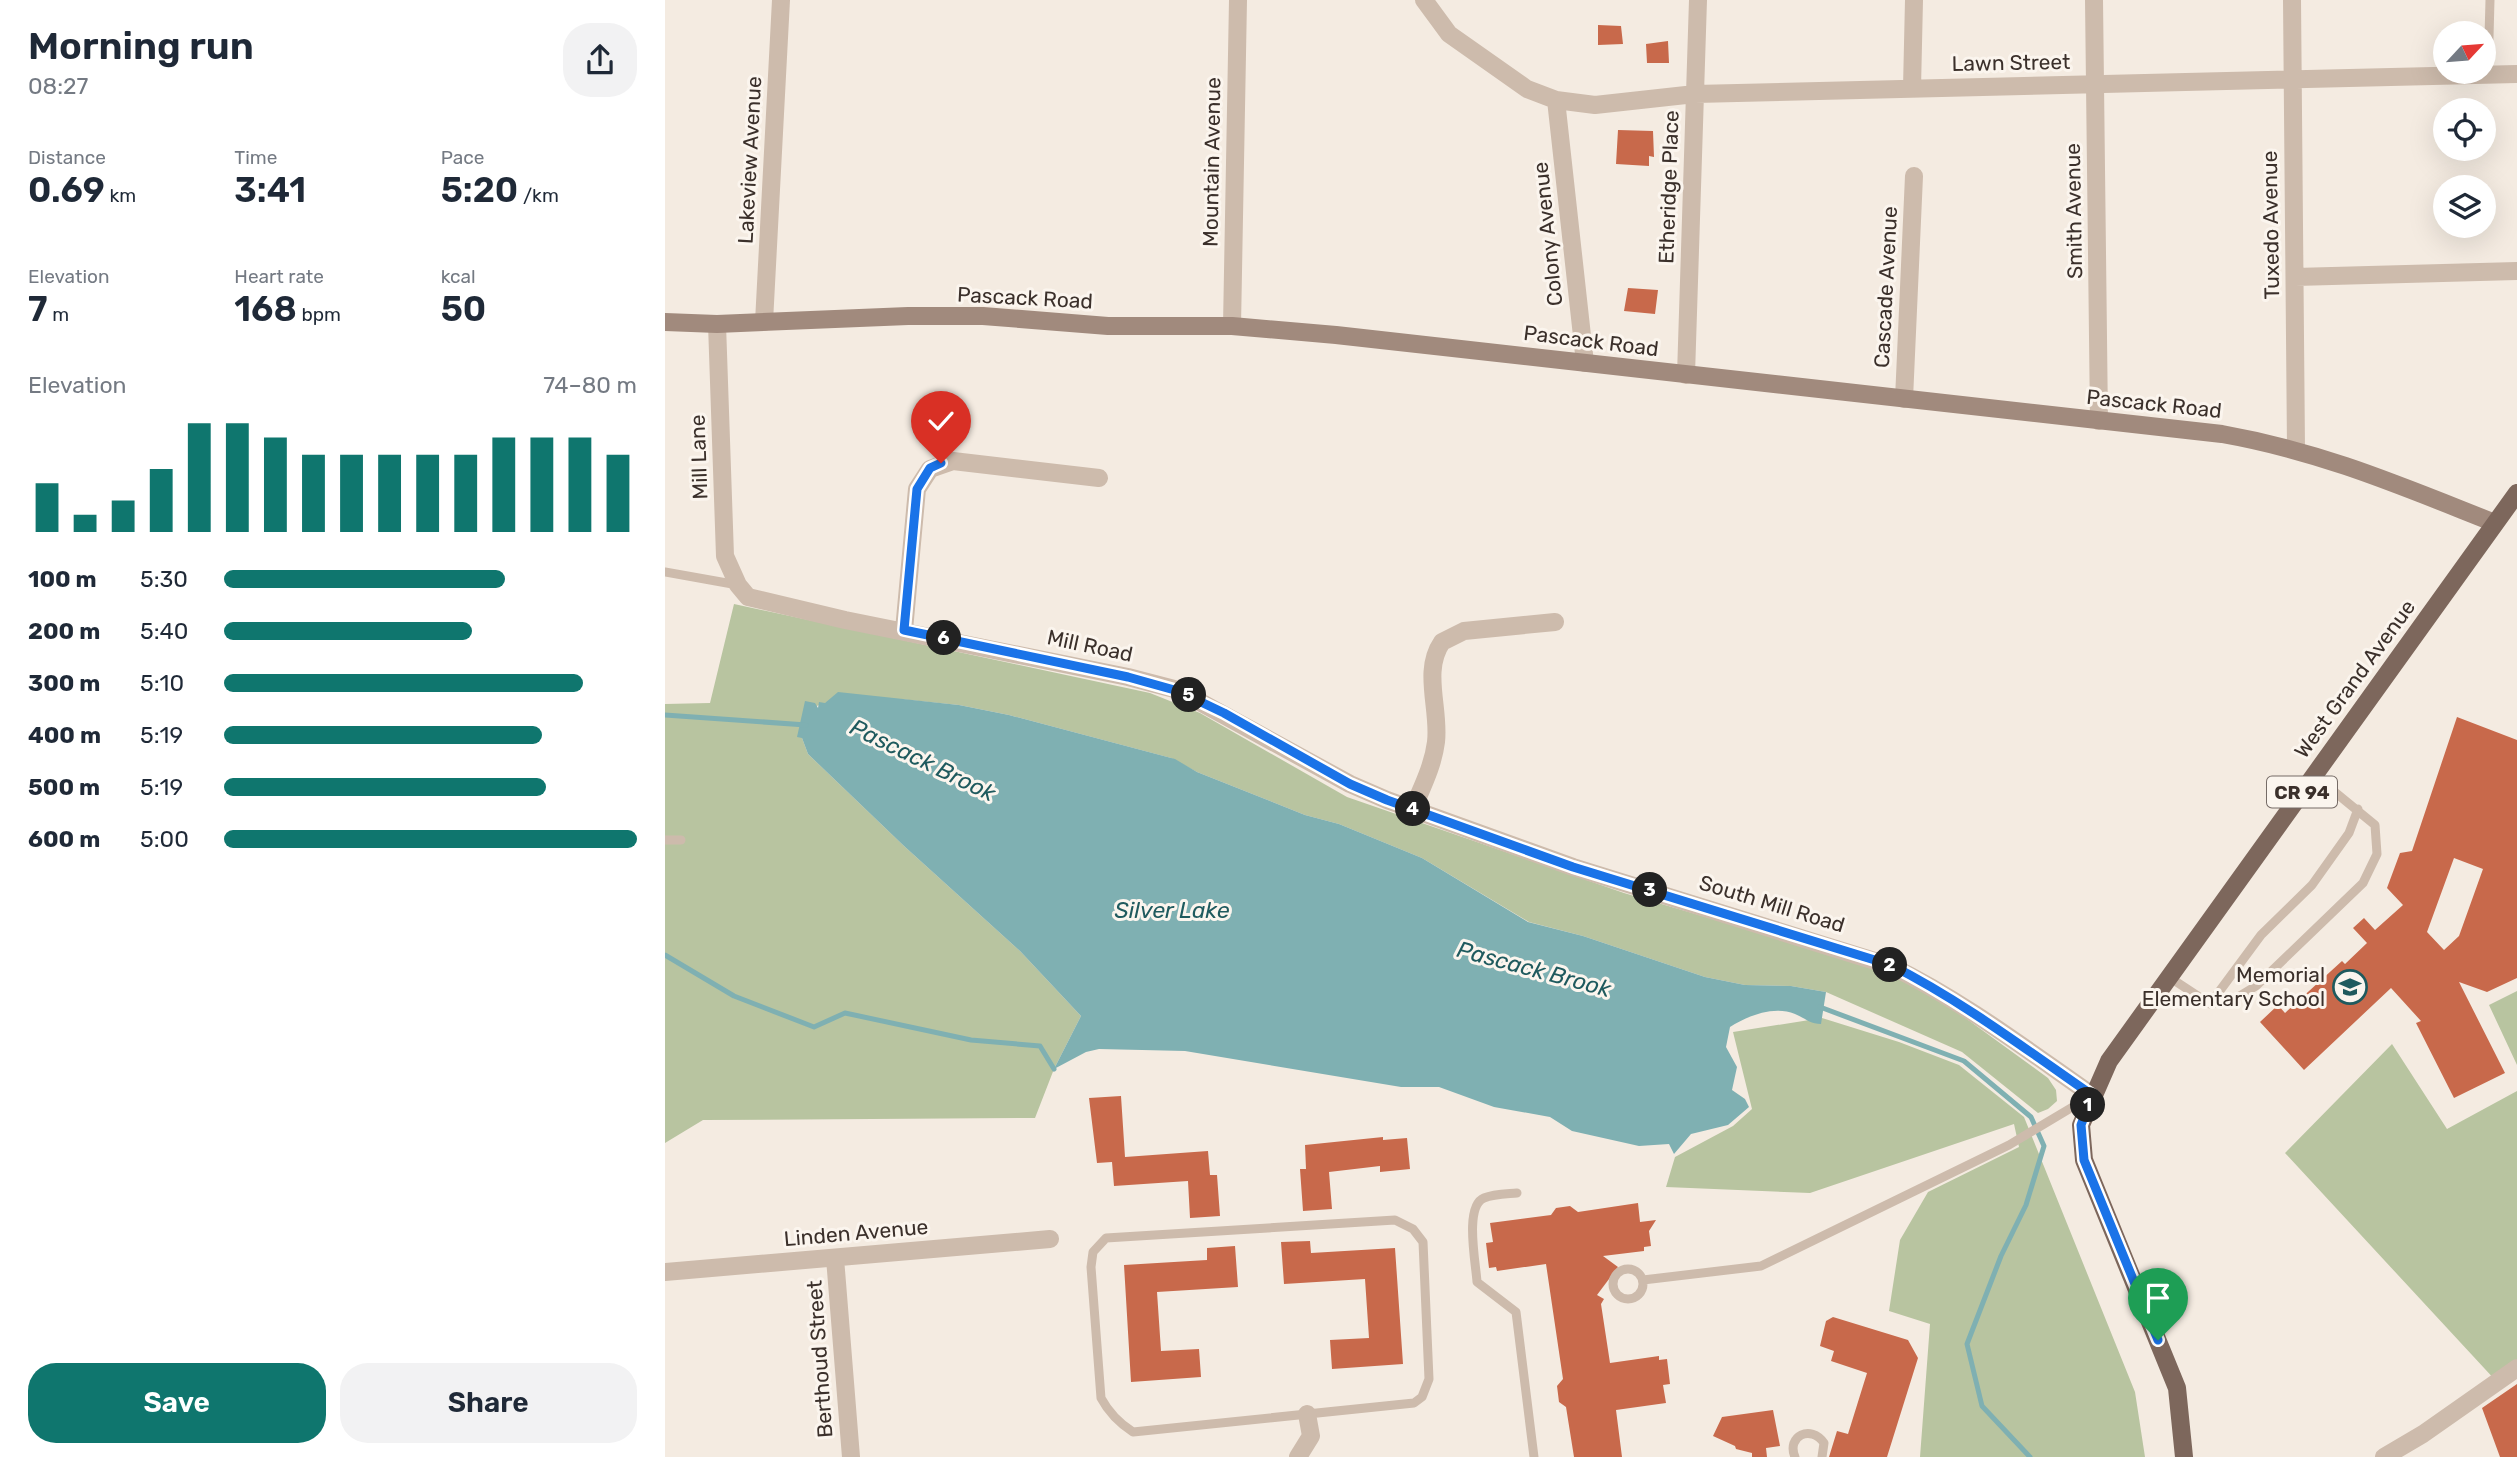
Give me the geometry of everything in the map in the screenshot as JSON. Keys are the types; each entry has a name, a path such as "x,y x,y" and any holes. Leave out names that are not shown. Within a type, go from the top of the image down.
{"main road":[{"name":"West Grand Avenue","path":"2184,1457 2173,1377 2084,1160 2081,1125 2109,1061 2517,493"}],"street":[{"name":"Lakeview Avenue","path":"764,322 781,0"},
{"name":"Mountain Avenue","path":"1232,326 1238,0"},
{"name":"Lawn Street","path":"1424,0 1449,34 1527,89 1556,100 1595,105 1695,94 2433,75"},
{"name":"Etheridge Place","path":"1686,375 1697,0"},
{"path":"1912,88 1914,0"},
{"name":"Smith Avenue","path":"2094,0 2099,421"},
{"name":"Tuxedo Avenue","path":"2292,0 2296,449"},
{"name":"Lawn Street","path":"2496,74 2517,74"},
{"name":"Colony Avenue","path":"1556,100 1585,363"},
{"name":"Cascade Avenue","path":"1904,399 1915,176"},
{"path":"2295,277 2517,271"},
{"name":"Pascack Road","path":"665,322 717,324 983,316 1108,326 1232,326 1585,363 2222,434 2296,449 2338,461 2495,523"},
{"name":"Mill Lane","path":"717,324 725,556 737,585"},
{"path":"904,630 917,489 930,468 953,461 1099,478"},
{"name":"Mill Road","path":"737,585 748,597 766,603 1114,674 1178,691 1224,713 1350,784 1413,809"},
{"path":"1413,809 1431,767 1436,743 1431,664 1442,642 1464,631 1555,622"},
{"name":"South Mill Road","path":"1413,809 1573,867 1891,965 1924,982 2001,1031 2092,1095"},
{"name":"Linden Avenue","path":"665,1272 1051,1240"},
{"name":"Berthoud Street","path":"835,1258 851,1457"},
{"path":"2384,1457 2423,1434 2517,1367"},
{"path":"1298,1457 1311,1436 1307,1414"}],"lane":[{"path":"2489,21 2490,0"},
{"path":"665,572 737,585"},
{"path":"2169,977 2210,1004 2233,1000 2256,986 2364,883 2377,854 2375,825 2314,775"},
{"path":"2210,1004 2261,935 2312,885 2349,833 2358,809"},
{"path":"665,840 681,840"},
{"path":"1643,1280 1761,1266 2008,1145 2092,1095"},
{"path":"1517,1193 1482,1198 1474,1208 1472,1224 1477,1282 1516,1312 1534,1457"},
{"path":"1395,1220 1413,1228 1423,1242 1428,1387 1422,1397 1407,1406 1307,1414 1133,1432 1122,1425 1101,1398 1091,1267 1093,1252 1100,1242 1107,1238 1395,1220"},
{"path":"1795,1457 1794,1441 1801,1434 1809,1432 1818,1435 1824,1443 1822,1457"}],"green space":[{"path":"734,604 1150,693 1200,713 1347,797 1624,893 1873,966 1938,998 2048,1078 2056,1090 2057,1101 2038,1113 1962,1052 1826,992 1791,986 1745,985 1705,977 1583,936 1529,922 1422,858 1339,824 1305,815 1197,772 1171,758 1009,715 959,705 899,699 825,703 814,707 802,738 808,754 1020,951 1081,1016 1054,1069 1035,1118 703,1120 665,1143 665,704 710,703"},
{"path":"2517,991 2517,1065 2489,1005"},
{"path":"1822,1018 1899,1042 1959,1065 2024,1117 2135,1392 2145,1457 1920,1457 1930,1324 1889,1311 1900,1240 1928,1192 2019,1147 2014,1124 1810,1193 1666,1187 1675,1157 1733,1126 1752,1109 1733,1032"},
{"path":"2392,1044 2447,1129 2517,1091 2517,1369 2497,1382 2285,1153"}],"water":[{"name":"Silver Lake","path":"838,692 959,705 1009,715 1175,759 1197,772 1305,815 1339,824 1422,858 1528,922 1583,936 1705,977 1745,985 1791,986 1826,992 1821,1024 1795,1014 1770,1011 1744,1019 1730,1027 1726,1047 1737,1067 1732,1090 1745,1099 1749,1107 1728,1125 1691,1134 1674,1154 1669,1144 1639,1146 1572,1131 1550,1117 1494,1107 1439,1087 1401,1087 1185,1051 1099,1049 1086,1052 1054,1069 1081,1016 1020,951 808,754 802,738 797,737 805,701 815,703 818,708 819,702 825,703"}],"building":[{"path":"1598,25 1621,26 1623,44 1598,45"},
{"path":"1668,41 1669,63 1647,63 1646,44"},
{"path":"1618,130 1653,131 1654,157 1649,156 1649,166 1616,164"},
{"path":"1628,288 1658,290 1655,314 1624,311"},
{"path":"2457,717 2517,740 2517,978 2487,992 2459,982 2505,1073 2454,1098 2416,1023 2421,1021 2391,988 2304,1070 2260,1022 2278,1005 2285,1013 2342,961 2345,964 2367,943 2353,928 2364,918 2375,930 2403,905 2387,888 2400,853 2412,851","holes":["2454,858 2483,869 2459,936 2444,950 2427,932"]},
{"path":"1121,1096 1125,1157 1208,1151 1210,1175 1217,1175 1220,1216 1190,1218 1188,1181 1114,1186 1112,1162 1097,1163 1089,1098"},
{"path":"1383,1137 1383,1140 1407,1138 1410,1169 1380,1172 1380,1166 1329,1172 1332,1209 1303,1211 1300,1169 1306,1169 1305,1145"},
{"path":"1638,1203 1640,1222 1656,1220 1649,1231 1651,1246 1644,1247 1644,1251 1603,1256 1618,1267 1597,1295 1604,1299 1601,1304 1610,1363 1659,1356 1659,1360 1667,1359 1670,1384 1663,1385 1666,1403 1616,1410 1622,1457 1574,1457 1566,1407 1559,1402 1557,1386 1563,1379 1546,1264 1497,1271 1496,1267 1489,1268 1486,1243 1493,1242 1490,1223 1551,1215 1556,1208 1570,1206 1578,1212"},
{"path":"1310,1241 1311,1253 1395,1248 1403,1364 1332,1369 1330,1340 1369,1338 1365,1279 1284,1284 1281,1242"},
{"path":"1235,1246 1238,1287 1157,1292 1161,1351 1199,1349 1201,1377 1131,1382 1124,1265 1207,1260 1207,1248"},
{"path":"1833,1317 1908,1340 1918,1358 1887,1457 1829,1457 1837,1431 1848,1434 1867,1373 1831,1361 1834,1351 1820,1346 1826,1321"},
{"path":"2517,1384 2517,1457 2500,1457 2482,1408"},
{"path":"1773,1410 1780,1446 1766,1448 1767,1457 1752,1457 1752,1453 1736,1449 1735,1446 1713,1436 1722,1417"}],"waterway":[{"name":"Pascack Brook","path":"665,715 806,725"},
{"path":"665,955 734,996 814,1027 845,1013 971,1040 1040,1046 1054,1069"},
{"name":"Pascack Brook","path":"1820,1007 1964,1061 2031,1117 2044,1146 2026,1205 2001,1256 1967,1344 1982,1406 2030,1457"}],"place":[{"name":"Memorial Elementary School","path":"2350,987"}],"route":[{"path":"941,463 930,468 921,478 917,489 904,630 1128,677 1178,691 1224,713 1271,742 1350,784 1387,800 1573,867 1891,965 1924,982 2001,1031 2092,1095 2081,1125 2080,1140 2084,1160 2158,1340"}]}
